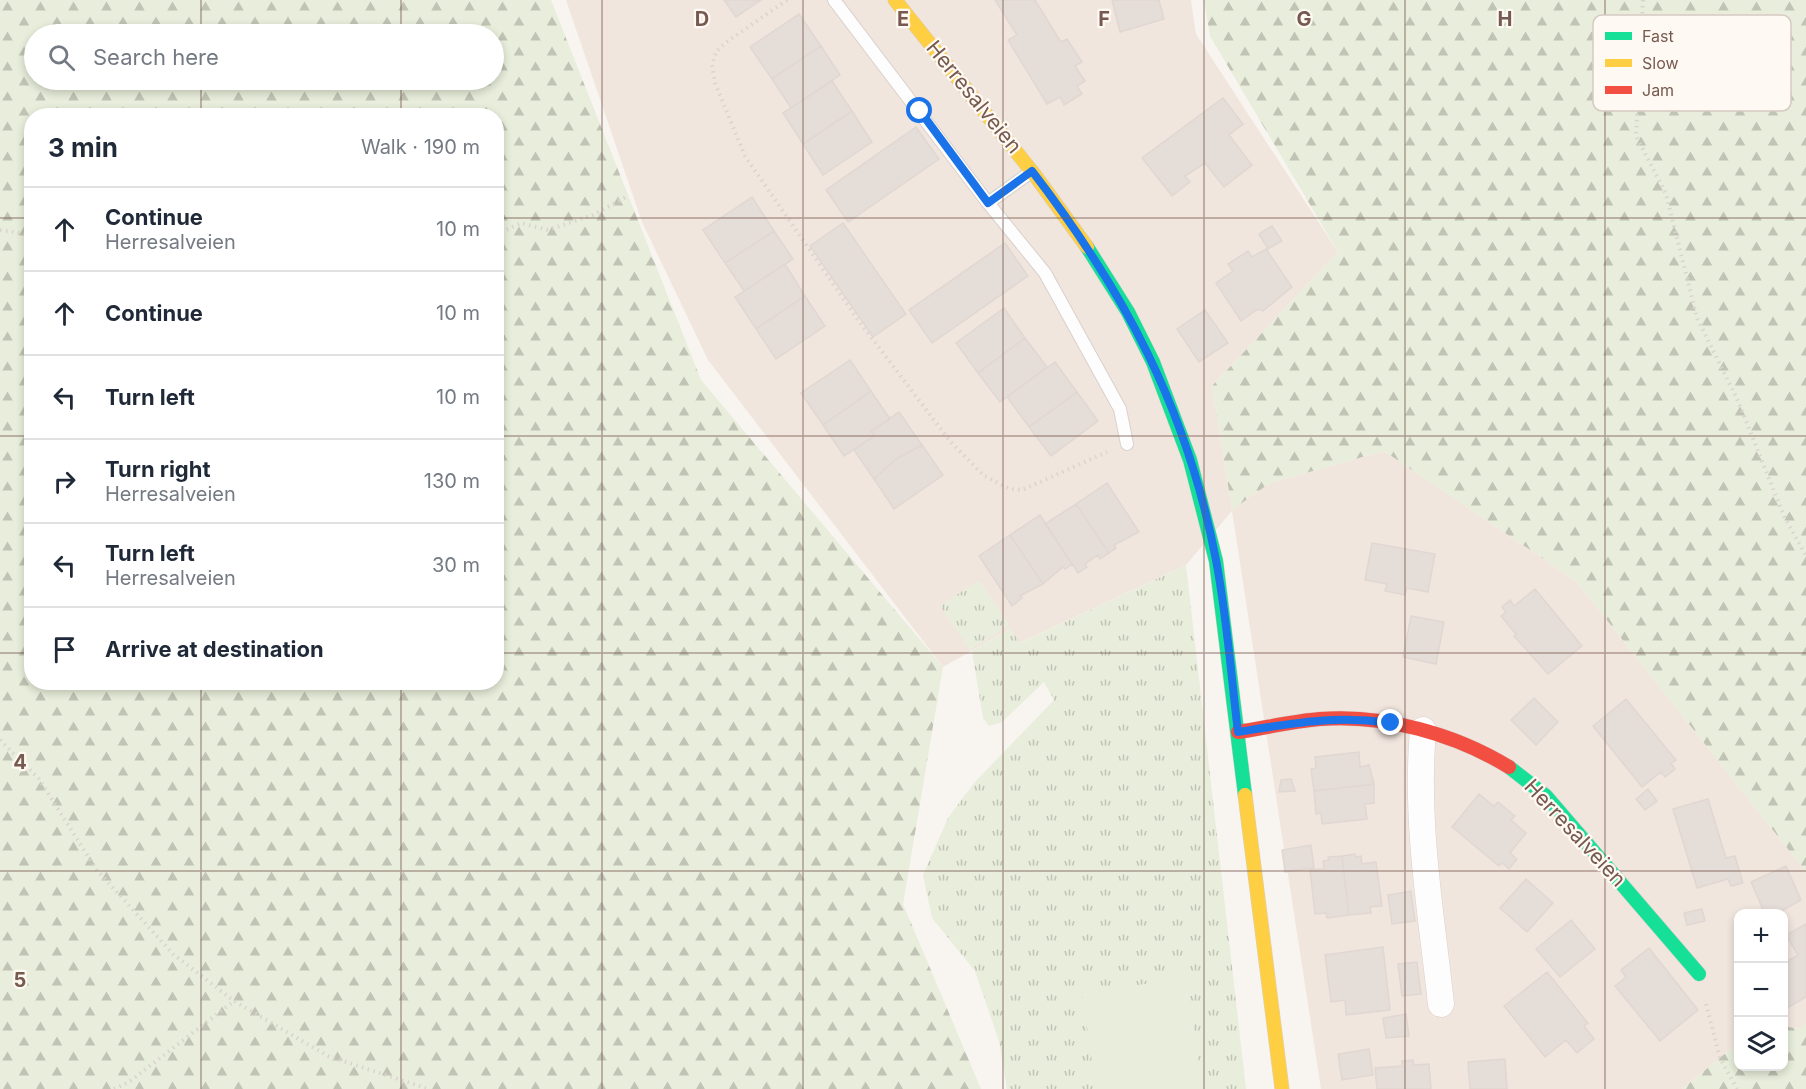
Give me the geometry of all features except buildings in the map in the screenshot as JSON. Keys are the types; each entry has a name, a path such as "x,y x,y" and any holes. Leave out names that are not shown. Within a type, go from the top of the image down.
{"street":[{"name":"Herresalveien","path":"895,0 1079,232 1138,330 1166,389 1181,430 1199,488 1216,561 1282,1089"},
{"name":"Herresalveien","path":"1238,732 1319,719 1352,718 1423,730 1479,749 1514,770 1546,796 1699,974"},
{"path":"1423,730 1419,777 1421,830 1442,1004"}],"lane":[{"path":"834,0 1004,225 1045,273 1120,410 1127,444"},
{"path":"988,203 1032,171"}],"path":[{"path":"787,0 725,43 716,52 712,65 715,83 745,156 761,184 917,398 950,441 983,475 1010,489 1034,487 1064,470 1127,444"},
{"path":"1642,15 1643,0"},
{"path":"1637,111 1636,136 1666,194 1697,318 1738,401 1784,516 1806,556"},
{"path":"504,231 521,224 548,230 593,215 628,196"},
{"path":"0,230 24,234"},
{"path":"0,741 39,779 96,869 173,954 234,1001 328,1056 428,1089"},
{"path":"1699,974 1720,1058 1737,1089"},
{"path":"114,1089 129,1082 234,1001"}],"shaded area":[{"path":"566,0 1191,0 1196,34 1338,252 1212,386 1232,509 1270,483 1384,451 1576,581 1806,872 1806,1024 1800,1029 1788,1027 1788,909 1734,909 1734,1046 1682,1089 1321,1089 1232,511 1186,565 1020,643 1010,629 943,667 708,360 642,222"}],"green space":[{"path":"0,0 551,0 701,380 943,667 903,904 981,1089 0,1089"},
{"path":"1204,0 1806,0 1806,872 1576,581 1384,451 1270,483 1232,510 1212,386 1338,252 1210,36"},
{"path":"1186,565 1246,1089 1007,1089 999,1041 975,971 932,918 923,875 948,818 974,783 1054,700 1044,682 1002,722 989,726 983,718 972,651 1010,629 1021,643"},
{"path":"979,580 1009,625 970,650 940,606"},
{"path":"1186,978 1203,1089 1096,1089 1082,993"},
{"path":"1806,1024 1806,1089 1682,1089 1734,1046 1734,1071 1788,1071 1788,1027 1799,1029"}],"traffic: fast":[{"path":"1087,247 1128,312 1153,362 1190,460 1216,561 1245,795"},
{"path":"1509,767 1546,796 1699,974"}],"traffic: slow":[{"path":"895,0 1034,174 1087,247"},
{"path":"1245,795 1282,1089"}],"traffic: jam":[{"path":"1238,732 1320,719 1344,718 1394,723 1466,745 1509,767"}],"route":[{"path":"920,111 988,203 1032,171 1079,232 1138,330 1166,389 1199,488 1216,561 1238,732 1319,719 1352,718 1391,723"}]}
